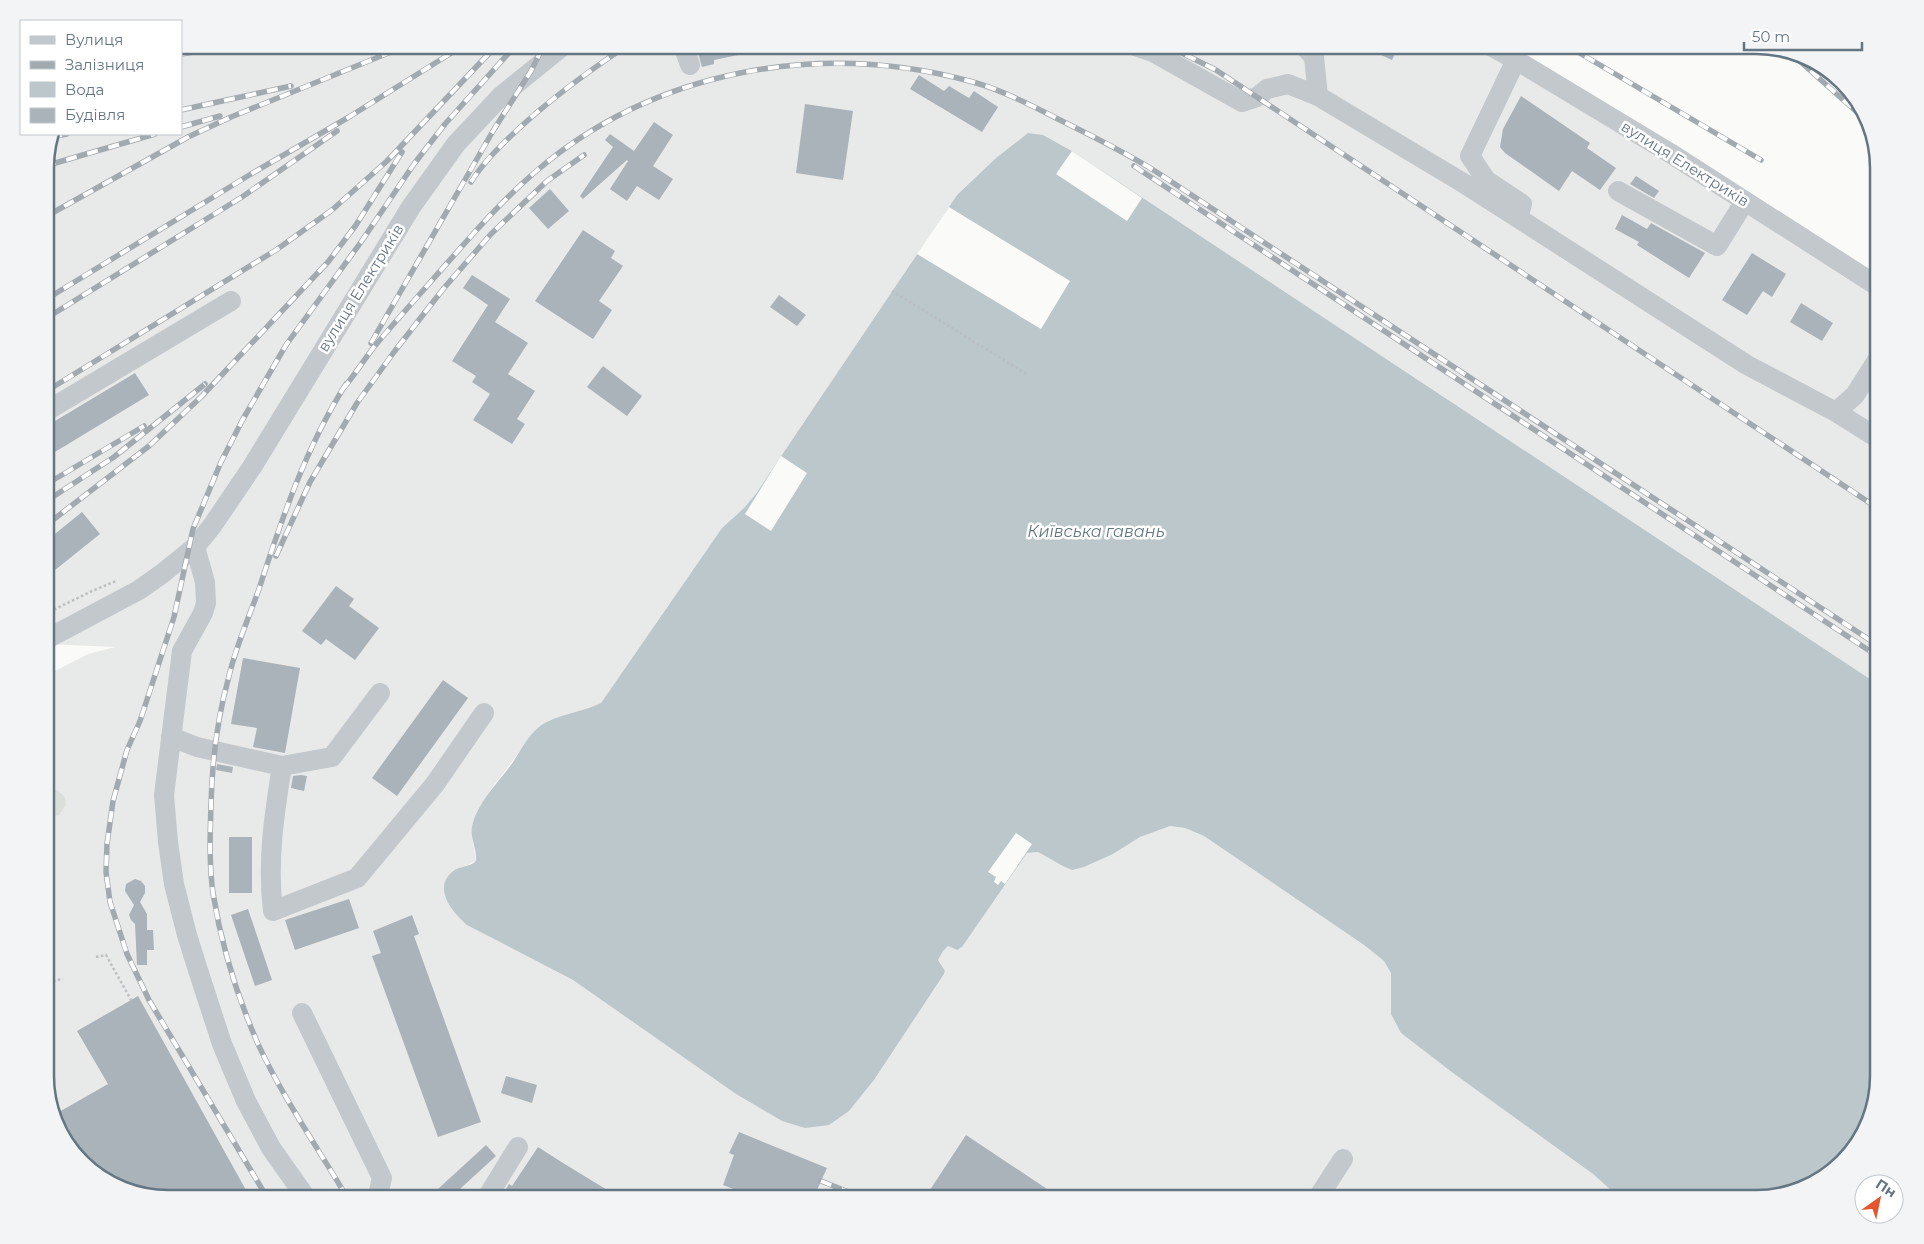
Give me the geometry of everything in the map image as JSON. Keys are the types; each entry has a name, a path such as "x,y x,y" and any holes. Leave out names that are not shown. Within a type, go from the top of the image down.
{"street":[{"name":"вулиця Електриків","path":"54,635 139,590 191,551 212,526 252,467 411,207 456,144 501,96 553,54"},
{"path":"686,54 690,65"},
{"path":"1157,54 1242,102 1257,97 1267,88 1288,84 1318,96 1518,218 1747,365 1836,412 1870,433"},
{"path":"1311,54 1314,57 1318,96"},
{"name":"вулиця Електриків","path":"1505,54 1745,201 1870,281"},
{"path":"1516,60 1470,156 1486,180 1522,204 1518,218"},
{"path":"1618,190 1717,246 1745,201"},
{"path":"54,407 231,301"},
{"path":"1836,412 1855,395 1870,371"},
{"path":"191,551 205,582 206,603 203,613 182,650 164,795 174,884 186,935 222,1044 246,1101 271,1148 301,1190"},
{"path":"171,737 197,747 282,766 332,757 380,693"},
{"path":"282,766 271,845 270,888 274,912 357,878 435,784 484,713"},
{"path":"302,1013 382,1178 379,1190"},
{"path":"492,1190 518,1147"},
{"path":"1323,1190 1343,1159"}],"path":[{"path":"892,291 1028,375"},
{"path":"54,609 92,590 117,580"},
{"path":"96,957 106,955 131,1000"},
{"path":"54,981 63,979"}],"shaded area":[{"path":"182,54 1504,54 1870,281 1870,679 1072,151 1060,144 1028,133 996,158 957,195 755,495 722,528 601,703 586,711 565,715 533,733 492,788 477,814 472,837 476,861 452,872 490,937 573,980 736,1094 782,1121 849,1111 874,1080 944,974 945,971 938,960 943,951 948,946 957,950 962,947 1027,853 1038,852 1049,858 1084,867 1113,854 1140,837 1157,830 1170,826 1185,828 1204,836 1364,945 1384,961 1391,973 1391,992 1401,1033 1593,1174 1611,1190 167,1190 138,1186 117,1179 92,1162 77,1146 62,1120 54,1084 54,671 88,654 115,647 54,644 54,160 59,135 182,135"},
{"path":"57,790 64,796 66,805 59,815 54,816 54,791"}],"water":[{"name":"Київська гавань","path":"1028,133 1043,135 1072,151 1870,679 1869,1091 1859,1127 1842,1152 1826,1167 1800,1182 1771,1189 1611,1190 1593,1174 1401,1033 1391,1014 1391,973 1384,961 1364,945 1204,836 1185,828 1170,826 1140,837 1113,854 1084,867 1072,870 1038,852 1027,853 962,947 957,950 948,946 943,951 938,960 945,971 944,974 874,1080 849,1111 829,1125 805,1128 782,1121 736,1094 573,980 467,925 451,908 445,894 444,886 446,879 455,870 476,861 472,831 475,818 483,801 513,762 527,740 536,729 547,722 601,703 722,528 755,495 957,195 996,158"}],"pier":[{"path":"1072,151 1142,198 1127,221 1056,174"},
{"path":"949,207 1070,281 1041,329 917,254"},
{"path":"781,456 807,473 771,531 745,514"},
{"path":"1016,833 1032,844 1005,884 1001,881 998,885 994,882 996,877 988,872"}],"building":[{"path":"698,54 743,54 714,60 714,64 702,67"},
{"path":"1379,54 1395,54 1392,60"},
{"path":"919,75 944,91 949,86 969,98 974,91 998,107 982,132 910,89"},
{"path":"1521,96 1590,143 1587,148 1616,168 1600,190 1572,171 1559,191 1505,153 1500,147 1503,129"},
{"path":"805,104 853,111 843,180 796,173"},
{"path":"654,122 673,135 653,166 673,179 659,200 637,186 627,201 610,189 627,160 583,199 580,196 613,147 605,140 610,134 634,151"},
{"path":"1636,176 1659,191 1654,198 1630,184"},
{"path":"550,189 569,211 548,229 529,208"},
{"path":"1622,215 1647,229 1651,223 1705,253 1689,278 1637,245 1639,242 1615,229"},
{"path":"583,230 615,251 611,258 623,266 599,301 612,310 593,339 535,301"},
{"path":"1752,253 1786,274 1772,297 1763,291 1747,315 1722,300"},
{"path":"472,275 510,299 495,322 528,343 508,374 535,391 517,419 525,424 512,444 473,420 490,394 472,382 476,376 452,361 488,305 463,288"},
{"path":"779,295 806,315 797,326 770,307"},
{"path":"1801,303 1833,323 1822,341 1790,322"},
{"path":"603,366 642,396 627,416 587,387"},
{"path":"135,373 149,395 54,453 54,422"},
{"path":"82,512 100,534 54,571 54,535"},
{"path":"336,586 354,599 349,606 379,628 355,660 326,639 321,645 302,631"},
{"path":"243,658 300,668 285,753 253,747 257,728 231,724"},
{"path":"443,680 468,698 397,796 372,778"},
{"path":"217,764 233,767 232,773 216,770"},
{"path":"293,776 307,776 304,791 291,788"},
{"path":"229,837 252,837 252,893 229,893"},
{"path":"135,879 141,881 145,886 145,893 140,902 147,914 147,930 153,930 154,950 147,950 147,965 137,965 135,924 129,915 134,905 125,891 126,884"},
{"path":"349,899 359,928 295,950 285,920"},
{"path":"248,909 272,980 255,986 231,915"},
{"path":"412,915 419,934 414,936 481,1122 438,1137 372,956 381,953 373,931"},
{"path":"138,996 246,1190 153,1189 117,1179 92,1162 81,1151 60,1112 108,1084 77,1031"},
{"path":"506,1076 537,1085 532,1103 501,1093"},
{"path":"739,1132 827,1168 817,1190 736,1190 723,1185 734,1155 729,1153"},
{"path":"966,1135 1048,1190 930,1190"},
{"path":"486,1145 496,1156 459,1190 437,1190"},
{"path":"538,1147 607,1190 505,1190 509,1184 512,1186"}],"railway":[{"path":"54,212 188,137 231,117 386,54"},
{"path":"54,294 251,174 349,117 450,54"},
{"path":"54,386 276,250 332,210 387,161 488,54"},
{"path":"263,1190 149,1000 127,954 110,902 106,872 107,844 113,801 127,750 140,721 174,617 193,529 221,462 243,419 286,345 361,242 414,164 445,124 508,54"},
{"path":"371,343 540,54"},
{"path":"471,182 491,156 527,121 569,87 615,54"},
{"path":"1184,54 1216,70 1870,503"},
{"path":"1581,54 1761,160"},
{"path":"1802,63 1855,110"},
{"path":"342,390 374,347 470,237 507,198 534,173 581,138 632,109 686,87 741,73 799,65 857,64 915,70 973,82 997,90 1088,134 1144,164 1870,640"},
{"path":"182,110 291,86"},
{"path":"182,127 220,116"},
{"path":"54,313 242,197 337,131"},
{"path":"54,163 152,135"},
{"path":"54,519 149,446 201,397 328,262 356,225 402,152"},
{"path":"276,556 310,482 357,403 394,352 444,288 491,234 547,181 584,155"},
{"path":"1134,166 1870,651"},
{"path":"54,496 114,457 205,384"},
{"path":"342,1190 278,1084 250,1026 220,931 213,893 210,849 214,756 221,708 232,665 296,483 319,433 346,384"},
{"path":"54,480 144,426"},
{"path":"821,1181 844,1190"}]}
